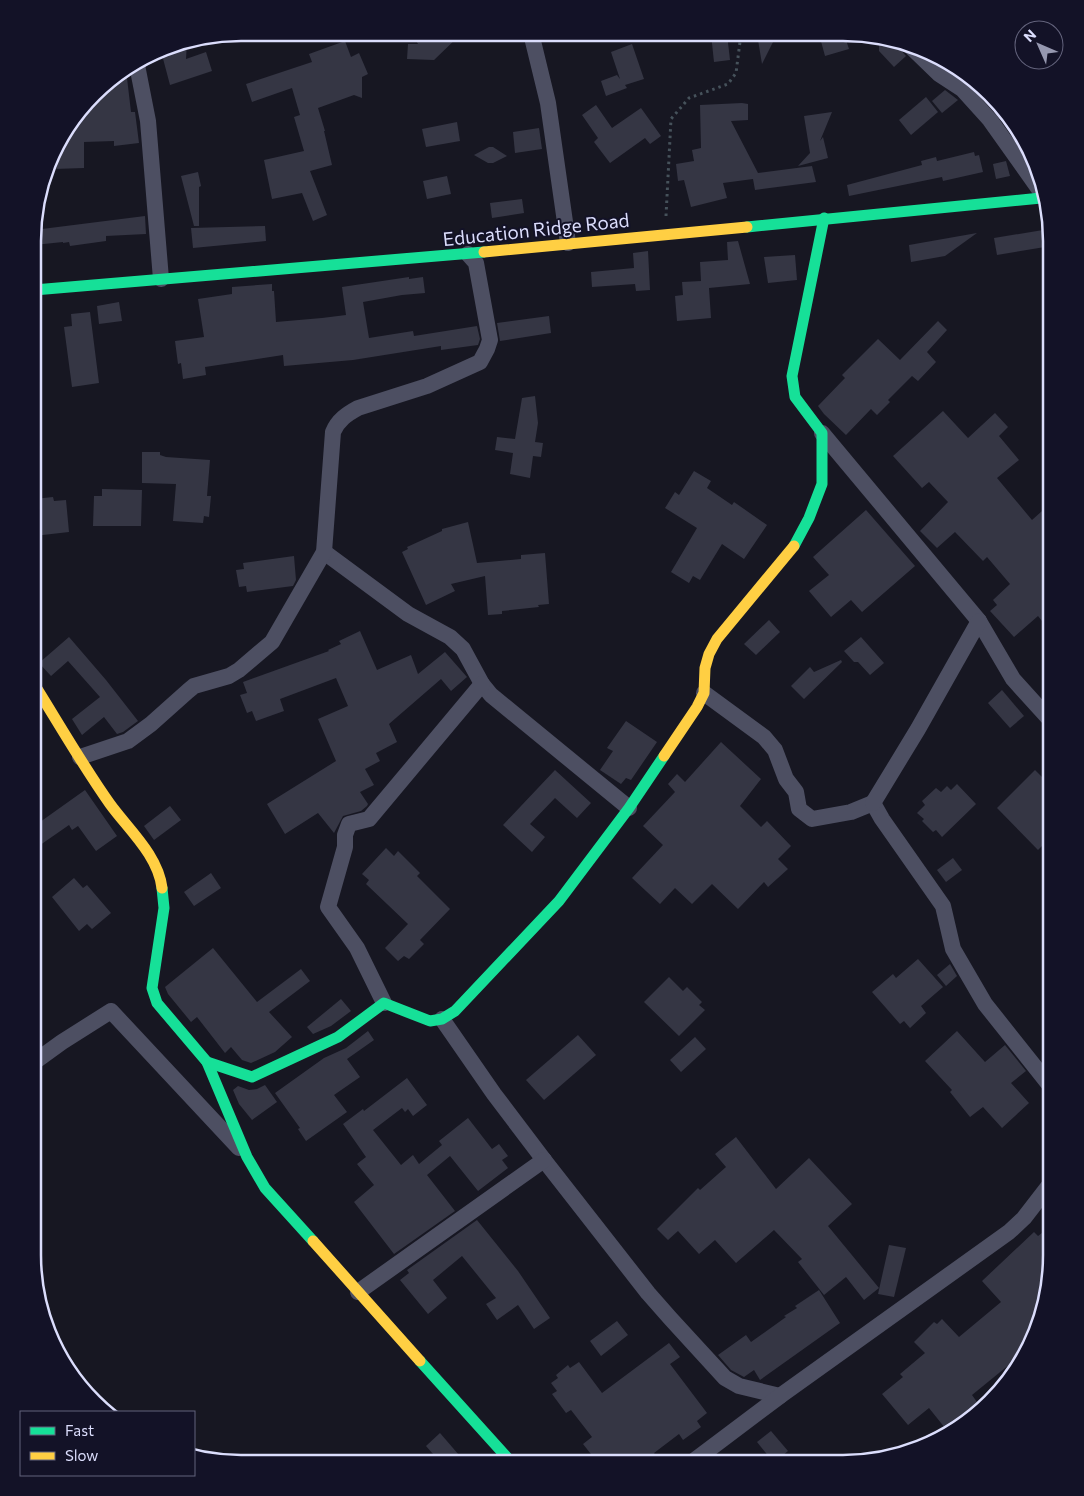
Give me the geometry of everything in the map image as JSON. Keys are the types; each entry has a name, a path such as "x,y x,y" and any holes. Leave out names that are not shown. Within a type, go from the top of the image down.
{"street":[{"path":"533,41 548,103 568,243"},
{"path":"922,57 939,74 962,89 990,120 1033,181"},
{"path":"138,70 148,121 161,279"},
{"name":"Education Ridge Road","path":"41,289 468,254 1038,198"},
{"path":"824,218 792,376 795,397 822,433 979,621 1013,679 1043,712"},
{"path":"80,758 128,741 151,724 194,686 229,676 272,642 324,552 333,432 336,425 348,413 358,408 427,386 480,362 487,349 490,340 476,263 468,254"},
{"path":"482,684 369,819 349,824 345,835 345,847 328,907 357,948 384,1004 430,1021 442,1019 455,1011 558,900 629,808 697,707 704,693 705,668 709,654 717,638 796,543 809,518 822,484 822,433"},
{"path":"324,552 408,614 450,637 463,649 482,684 491,695 629,808"},
{"path":"704,693 764,737 775,750 786,779 796,792 799,809 812,819 851,812 873,803 918,729 979,621"},
{"path":"41,695 110,804 151,859 161,882 164,908 162,935 152,988 157,1003 207,1062 247,1157 265,1188 505,1455"},
{"path":"873,803 882,819 943,906 953,949 976,991 1043,1077"},
{"path":"207,1062 252,1077 338,1036 384,1004"},
{"path":"41,1057 111,1011 247,1157"},
{"path":"442,1019 494,1094 648,1293 725,1378 738,1386 780,1396"},
{"path":"358,1292 544,1160"},
{"path":"702,1455 780,1396 1009,1232 1024,1218 1043,1193"}],"path":[{"path":"665,234 671,119 689,98 728,84 736,73 740,41"}],"building":[{"path":"345,41 351,57 359,53 368,74 362,77 362,98 354,95 318,108 332,165 310,171 327,215 313,221 302,193 272,199 264,160 304,151 294,117 300,115 292,88 252,102 246,84 312,62 309,54"},
{"path":"416,41 454,41 434,60 407,59 408,44 418,44"},
{"path":"712,41 728,41 730,60 714,62"},
{"path":"758,41 774,41 762,64"},
{"path":"821,41 846,41 849,49 825,56"},
{"path":"632,44 644,79 625,85 627,88 606,96 601,81 617,75 620,79 611,52"},
{"path":"879,45 901,50 906,56 894,67 879,51"},
{"path":"187,49 186,59 206,52 212,71 170,85 163,57"},
{"path":"126,78 131,112 135,112 139,143 114,146 114,141 84,142 84,168 55,169 68,141 91,109 109,91"},
{"path":"945,90 958,100 942,113 932,101"},
{"path":"926,97 938,112 911,135 899,120"},
{"path":"748,104 748,120 731,121 758,173 812,166 816,182 755,190 753,179 723,183 727,198 691,207 684,180 678,181 676,164 694,161 692,150 701,148 700,105"},
{"path":"596,105 612,128 641,108 661,136 650,144 645,138 610,163 594,142 598,138 582,115"},
{"path":"832,112 820,141 823,137 828,158 798,166 810,153 804,116"},
{"path":"457,122 460,141 426,147 422,129"},
{"path":"539,128 542,149 515,153 513,132"},
{"path":"489,147 493,147 507,156 493,163 488,163 474,155"},
{"path":"974,152 975,156 979,155 983,172 943,181 942,177 849,196 847,185 922,165 921,161 936,157 937,161"},
{"path":"1006,161 1010,176 996,179 993,164"},
{"path":"198,172 201,186 199,187 199,226 194,226 181,176"},
{"path":"447,176 451,194 427,199 423,181"},
{"path":"522,199 524,213 492,218 490,203"},
{"path":"145,216 146,234 106,236 106,241 70,246 69,242 41,244 42,229"},
{"path":"265,226 266,241 193,248 191,228"},
{"path":"1042,230 1043,247 997,255 994,238"},
{"path":"977,233 945,256 911,262 909,245"},
{"path":"738,241 750,284 709,288 711,318 677,321 675,296 683,295 682,282 701,281 700,262 728,260 727,242"},
{"path":"648,251 650,290 636,291 635,284 592,287 591,272 634,268 633,253"},
{"path":"795,255 797,280 768,283 764,257"},
{"path":"409,277 409,279 423,277 425,293 363,302 369,338 413,331 414,336 477,326 480,339 478,345 441,350 441,346 353,360 284,366 283,355 205,367 206,375 183,379 181,363 178,364 175,341 204,337 198,299 232,294 232,287 272,284 276,322 322,318 346,315 342,287"},
{"path":"119,302 122,321 99,324 97,306"},
{"path":"90,312 99,383 72,387 64,327 72,326 71,314"},
{"path":"549,316 551,333 500,341 497,323"},
{"path":"938,321 947,330 927,352 936,362 918,381 912,376 888,400 890,402 877,415 871,409 846,435 824,414 818,406 845,378 842,375 878,339 900,360"},
{"path":"535,396 538,423 535,442 543,443 541,457 533,456 530,478 510,474 513,453 495,450 497,437 515,439 522,398"},
{"path":"943,411 968,438 995,413 1008,427 999,436 1019,460 997,478 1032,520 1043,510 1043,620 1038,616 1014,637 990,611 997,605 993,600 1010,584 987,557 983,561 955,532 937,548 920,531 948,502 929,482 922,488 893,456"},
{"path":"142,452 160,452 160,455 166,457 210,460 207,496 211,496 209,517 204,516 203,523 173,521 176,484 142,483"},
{"path":"694,471 711,481 707,488 732,505 734,502 767,525 744,559 722,544 700,580 693,576 689,583 671,572 697,528 665,508 675,492 679,495"},
{"path":"102,489 142,490 141,526 93,526 94,496 102,496"},
{"path":"53,497 54,501 66,500 69,532 41,535 41,498"},
{"path":"866,510 915,566 862,612 851,600 831,617 809,591 829,575 813,557"},
{"path":"468,522 477,563 521,559 521,555 545,553 549,604 502,611 502,614 488,615 485,576 451,584 455,591 426,605 402,552 408,549 407,547 442,531 442,529"},
{"path":"294,556 296,580 293,586 247,592 246,586 239,587 236,570 244,569 243,563"},
{"path":"769,620 780,632 756,655 744,644"},
{"path":"360,631 377,670 411,655 418,674 445,652 467,677 451,691 441,679 389,724 397,742 376,753 380,761 365,769 374,785 360,792 368,804 367,806 361,811 343,816 334,833 318,813 285,834 267,804 336,761 318,719 348,706 336,678 280,699 284,711 256,721 252,711 247,713 240,695 247,693 243,682 329,651 341,644 339,641"},
{"path":"69,637 138,721 117,734 104,717 82,735 72,719 100,697 68,661 51,676 41,665 41,661"},
{"path":"861,637 884,663 870,675 844,651"},
{"path":"841,660 842,662 804,699 791,686 810,667 814,672"},
{"path":"1002,690 1024,716 1010,728 988,703"},
{"path":"626,721 657,742 631,780 626,778 621,784 600,770 613,751 607,748"},
{"path":"721,742 761,779 740,806 761,827 767,821 791,846 778,859 788,869 768,887 764,882 738,909 712,884 692,904 675,888 660,904 632,878 663,845 643,826 675,792 668,784 677,774 685,782"},
{"path":"555,770 591,803 577,818 555,798 530,824 545,837 532,852 503,825"},
{"path":"1035,770 1043,778 1043,845 1038,850 997,808"},
{"path":"957,784 976,804 942,837 936,830 933,832 917,813 925,805 922,801 936,788 941,792 947,786 951,790"},
{"path":"85,790 117,836 96,851 78,826 72,830 69,825 41,844 41,821"},
{"path":"170,806 181,820 154,840 144,826"},
{"path":"386,848 394,856 398,851 420,873 417,876 450,909 420,940 424,944 409,959 404,956 398,961 385,948 408,924 366,884 369,880 362,874"},
{"path":"953,858 962,870 946,882 937,870"},
{"path":"211,873 221,888 194,906 184,892"},
{"path":"74,878 83,888 87,885 111,913 92,929 87,924 79,931 52,897"},
{"path":"213,948 257,1002 301,969 310,981 269,1012 292,1037 275,1052 251,1063 242,1060 231,1047 225,1053 197,1017 191,1022 168,994 165,987"},
{"path":"918,959 943,987 921,1006 926,1013 910,1028 904,1021 900,1024 872,992 893,974 896,978"},
{"path":"950,964 957,976 946,986 937,975"},
{"path":"669,977 683,991 687,987 702,1002 699,1005 705,1010 679,1036 644,1002"},
{"path":"341,999 351,1011 331,1026 313,1034 307,1027"},
{"path":"368,1031 374,1040 347,1059 360,1077 334,1095 347,1112 306,1141 298,1129 300,1128 275,1093 324,1058 346,1048"},
{"path":"957,1031 985,1062 1005,1045 1026,1071 1011,1083 1029,1103 1002,1128 983,1107 970,1117 950,1092 952,1090 925,1061"},
{"path":"578,1035 596,1055 544,1100 526,1080"},
{"path":"695,1037 706,1049 681,1072 670,1060"},
{"path":"407,1078 427,1105 413,1116 408,1109 405,1112 402,1108 373,1130 401,1165 413,1155 419,1164 442,1145 439,1141 468,1118 492,1149 499,1144 508,1156 502,1160 508,1168 478,1191 450,1156 427,1175 455,1211 394,1254 354,1202 374,1185 357,1164 366,1157 343,1124 363,1109 364,1111"},
{"path":"265,1085 277,1102 252,1120 239,1104 233,1090 238,1086 249,1090"},
{"path":"736,1137 776,1189 809,1158 852,1204 828,1226 879,1288 864,1300 846,1277 824,1295 798,1262 802,1259 774,1230 736,1263 715,1240 699,1254 678,1231 668,1240 657,1229 698,1188 700,1190 726,1167 715,1154"},
{"path":"477,1220 518,1271 550,1318 534,1329 518,1305 497,1320 486,1304 496,1298 462,1256 433,1280 447,1298 428,1314 400,1280 409,1273 407,1270"},
{"path":"1034,1232 1038,1236 1043,1232 1039,1294 1028,1331 1011,1364 972,1395 977,1403 975,1405 944,1427 929,1408 908,1425 882,1394 903,1377 900,1374 925,1353 914,1342 934,1322 937,1324 942,1319 959,1337 1001,1302 982,1281"},
{"path":"889,1245 906,1248 894,1297 878,1294"},
{"path":"819,1290 840,1323 760,1380 754,1370 744,1377 731,1370 718,1355 746,1335 751,1342 797,1308 795,1306"},
{"path":"617,1321 628,1335 601,1356 590,1341"},
{"path":"669,1343 680,1357 670,1364 707,1413 697,1421 701,1427 683,1440 679,1434 654,1453 655,1455 592,1455 583,1444 592,1437 571,1410 566,1413 552,1394 557,1391 551,1383 558,1378 556,1375 568,1365 570,1368 579,1362 602,1393"},
{"path":"771,1431 788,1451 783,1455 768,1455 757,1442"},
{"path":"440,1433 459,1455 434,1455 426,1446"}],"traffic: fast":[{"path":"747,227 1038,198"},
{"path":"794,546 809,518 822,484 822,433 795,397 792,376 824,218"},
{"path":"41,289 484,252"},
{"path":"207,1062 252,1077 338,1037 384,1003 430,1021 442,1019 455,1011 559,901 629,808 664,756"},
{"path":"162,888 164,908 152,988 157,1003 207,1062 247,1157 265,1188 313,1241"},
{"path":"420,1361 505,1455"}],"traffic: slow":[{"path":"484,252 747,227"},
{"path":"664,756 697,707 704,693 705,668 709,654 717,639 794,546"},
{"path":"41,695 100,790 149,854 155,864 162,888"},
{"path":"313,1241 420,1361"}]}
